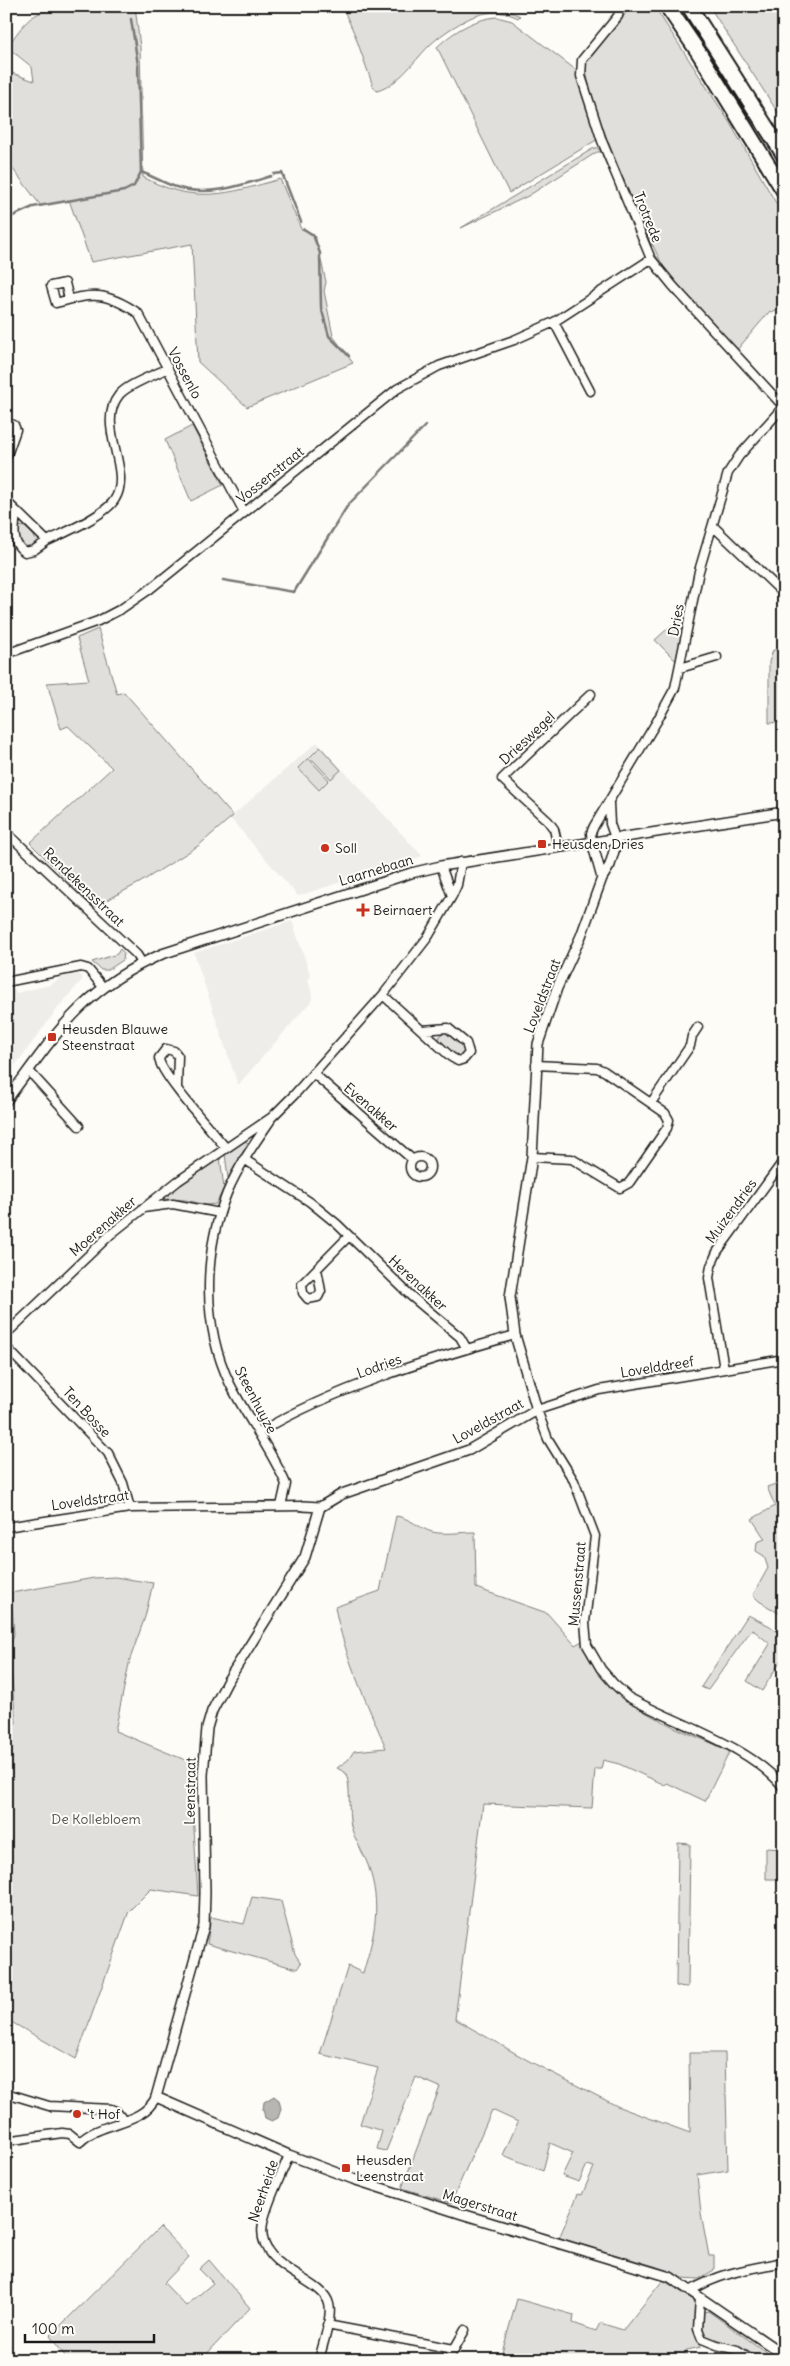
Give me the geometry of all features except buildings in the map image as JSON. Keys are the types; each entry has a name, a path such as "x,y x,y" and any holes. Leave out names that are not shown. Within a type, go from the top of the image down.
{"highway":[{"path":"667,6 699,53 784,191"},
{"path":"689,6 784,155"}],"street":[{"name":"Trotrede","path":"620,6 618,16 582,60 581,76 602,141 651,259 673,286 784,406"},
{"name":"Vossenstraat","path":"6,654 78,630 121,609 150,589 378,402 415,377 439,366 514,340 554,322 651,259"},
{"name":"Vossenlo","path":"69,299 91,294 107,297 138,313 244,512"},
{"path":"554,322 590,391"},
{"path":"16,512 15,541 19,548 25,552 34,550 107,509 115,500 120,486 110,421 114,403 125,390 168,368"},
{"name":"Dries","path":"592,842 591,835 594,826 661,715 675,688 697,580 714,527 723,488 732,466 784,406"},
{"path":"6,423 14,425 16,430 6,458"},
{"path":"6,501 47,541"},
{"path":"714,527 784,594"},
{"path":"710,539 723,536"},
{"path":"680,668 717,657"},
{"name":"Drieswegel","path":"558,847 554,829 548,821 502,779 591,694"},
{"path":"609,803 610,824 615,838"},
{"name":"Laarnebaan","path":"6,1101 70,1017 101,984 142,963 215,936 440,866 784,812"},
{"name":"Rendekensstraat","path":"6,832 86,909 131,949 142,963"},
{"name":"Loveldstraat","path":"6,1527 130,1508 320,1507 342,1494 469,1450 537,1410 514,1335 510,1297 532,1157 538,1044 544,1023 581,936 602,878 610,865 616,844 615,838"},
{"path":"592,842 602,878"},
{"name":"Moerenakker","path":"6,1334 87,1256 142,1208 178,1180 272,1117 383,995 428,937 457,885 461,862"},
{"path":"440,866 452,896"},
{"path":"6,982 81,967 88,969 101,984"},
{"path":"383,995 451,1057 458,1061 464,1059 469,1053 466,1042 448,1028 422,1030"},
{"path":"651,1103 690,1046 692,1036 698,1028"},
{"path":"532,1157 572,1159 620,1188 629,1183 667,1128 669,1120 665,1113 604,1070 536,1064"},
{"path":"29,1071 80,1126"},
{"name":"Evenakker","path":"313,1073 413,1160"},
{"path":"176,1087 226,1148"},
{"name":"Steenhuyze","path":"272,1117 244,1159 220,1213 211,1249 209,1279 211,1317 219,1351 230,1384 286,1484 281,1506"},
{"name":"Herenakker","path":"244,1159 310,1202 350,1236 411,1296 460,1337 467,1349"},
{"name":"Muizendries","path":"724,1369 709,1278 711,1266 717,1252 784,1160"},
{"path":"142,1208 173,1204 220,1213"},
{"path":"317,1269 350,1236"},
{"name":"Lodries","path":"258,1433 306,1406 467,1349 514,1335"},
{"name":"Ten Bosse","path":"6,1347 108,1453 123,1483 130,1508"},
{"name":"Lovelddreef","path":"537,1410 599,1390 784,1358"},
{"name":"Mussenstraat","path":"537,1410 548,1439 574,1481 595,1536 585,1622 585,1639 590,1653 614,1684 628,1697 733,1748 762,1766 784,1788"},
{"name":"Leenstraat","path":"156,2097 204,1926 202,1775 207,1728 212,1711 227,1682 305,1557 320,1507"},
{"path":"6,2093 49,2106 111,2109 116,2111 123,2120"},
{"path":"6,2141 62,2133 70,2134 80,2142 96,2130 149,2109 156,2097"},
{"name":"Magerstraat","path":"156,2097 289,2155 353,2179 462,2214 648,2268 670,2277 692,2290 700,2298 784,2355"},
{"name":"Neerheide","path":"289,2155 263,2222 263,2239 275,2259 327,2298 330,2309 319,2360"},
{"path":"692,2290 706,2282 732,2272 784,2262"},
{"path":"700,2298 698,2329 702,2339 715,2345 737,2350 753,2360"},
{"path":"327,2325 454,2349"},
{"path":"448,2360 465,2330"}],"shaded area":[{"path":"317,742 422,856 298,896 230,818"},
{"path":"292,921 311,977 308,979 313,999 238,1085 194,953"},
{"path":"78,974 82,976 82,980 61,1004 10,1072 6,1069 6,989 13,988 16,993 50,985 62,977"},
{"path":"274,2096 279,2100 281,2109 278,2118 272,2121 265,2118 263,2109 264,2102"}],"green space":[{"path":"63,6 135,6 140,47 143,177 161,186 195,194 211,194 244,189 280,179 301,229 312,233 316,239 326,282 324,291 333,336 353,363 247,407 198,362 192,244 91,262 69,200 41,206 6,160 6,75 12,73 34,81 32,67 7,47 29,19 35,15"},
{"path":"342,6 497,6 520,16 518,18 500,13 488,13 465,21 436,39 400,77 385,88 377,91 373,86 355,35"},
{"path":"628,6 654,6 730,123 784,217 784,302 773,313 770,311 736,351 664,268 614,158 592,98 587,75 587,61 596,47 620,22"},
{"path":"709,6 784,6 784,122"},
{"path":"497,17 512,21 576,70 598,139 509,193 437,47 450,36 472,23"},
{"path":"594,148 598,148 601,152 597,152 528,196 461,228"},
{"path":"192,426 223,485 191,501 165,440"},
{"path":"19,526 25,527 34,536 36,541 33,546 23,547 18,541"},
{"path":"684,614 686,620 676,661 655,640"},
{"path":"98,629 117,694 124,692 233,816 198,846 141,882 94,907 30,843 112,768 68,726 61,729 47,683 89,680 77,638"},
{"path":"773,650 784,650 784,722 769,723 769,662"},
{"path":"320,747 341,770 331,779 310,757"},
{"path":"308,758 329,780 319,790 298,768"},
{"path":"120,949 124,953 123,960 108,970 101,970 92,962 117,954"},
{"path":"443,1032 450,1034 460,1043 465,1053 462,1056 456,1056 440,1041 439,1037"},
{"path":"245,1141 248,1143 228,1178 225,1154"},
{"path":"220,1157 224,1188 216,1204 207,1205 185,1200 164,1199 165,1196"},
{"path":"784,1481 784,1609 780,1614 753,1595 768,1568 764,1556 756,1551 757,1542 765,1539 752,1519 775,1506 767,1487"},
{"path":"396,1516 432,1532 475,1532 476,1588 547,1613 575,1645 582,1641 594,1664 608,1683 625,1698 663,1722 730,1751 705,1801 667,1783 665,1785 619,1764 603,1760 601,1769 595,1769 592,1808 483,1804 455,2019 529,2061 619,2107 690,2133 689,2053 725,2053 728,2170 697,2175 701,2213 709,2256 714,2256 714,2270 699,2279 681,2278 674,2273 654,2266 559,2238 578,2194 582,2195 594,2167 587,2165 579,2182 562,2176 573,2153 550,2143 543,2171 503,2155 518,2122 492,2110 451,2203 402,2188 440,2087 416,2077 386,2151 377,2149 382,2131 360,2124 378,2068 320,2054 348,1966 363,1973 374,1932 376,1906 375,1893 368,1865 351,1826 349,1787 346,1773 337,1768 348,1760 354,1751 386,1748 350,1661 335,1607 380,1591"},
{"name":"De Kollebloem","path":"115,1577 153,1583 145,1617 130,1659 115,1731 195,1764 193,1812 198,1896 151,1889 129,1911 76,2059 6,2019 6,1722 16,1723 9,1650 14,1634 11,1593 94,1578"},
{"path":"748,1615 770,1626 784,1638 784,1655 762,1691 747,1681 770,1644 752,1629 708,1690 701,1687"},
{"path":"678,1843 690,1844 688,1987 676,1986"},
{"path":"766,1848 784,1849 784,1879 766,1879"},
{"path":"252,1897 281,1901 295,1954 301,1963 297,1969 207,1944 211,1917 244,1924"},
{"path":"160,2227 189,2257 164,2283 186,2306 213,2283 199,2269 209,2260 250,2308 201,2360 68,2360 50,2336"},
{"path":"663,2280 695,2301 697,2306 695,2330 701,2347 687,2350 686,2360 500,2360 517,2299 574,2315 573,2323 596,2331 600,2323 623,2330"},
{"path":"708,2311 777,2360 765,2360 740,2346 710,2339 703,2330 702,2324 703,2312"}],"waterway":[{"path":"6,219 33,207 124,191 134,186 141,172 138,65 131,19"},
{"path":"607,143 651,246"},
{"path":"603,155 612,175"},
{"path":"141,172 173,186 197,191 222,189 271,176"},
{"path":"274,174 282,173 301,222"},
{"path":"304,229 313,235 320,253 321,307 329,336 349,356"},
{"path":"655,256 662,267"},
{"path":"223,580 294,592 348,505 425,426"}],"place":[{"name":"Heusden Dries","path":"542,844"},
{"name":"Soll","path":"325,848"},
{"name":"Beirnaert","path":"363,910"},
{"name":"Heusden Blauwe Steenstraat","path":"52,1037"},
{"name":"'t Hof","path":"77,2114"},
{"name":"Heusden Leenstraat","path":"346,2168"}]}
